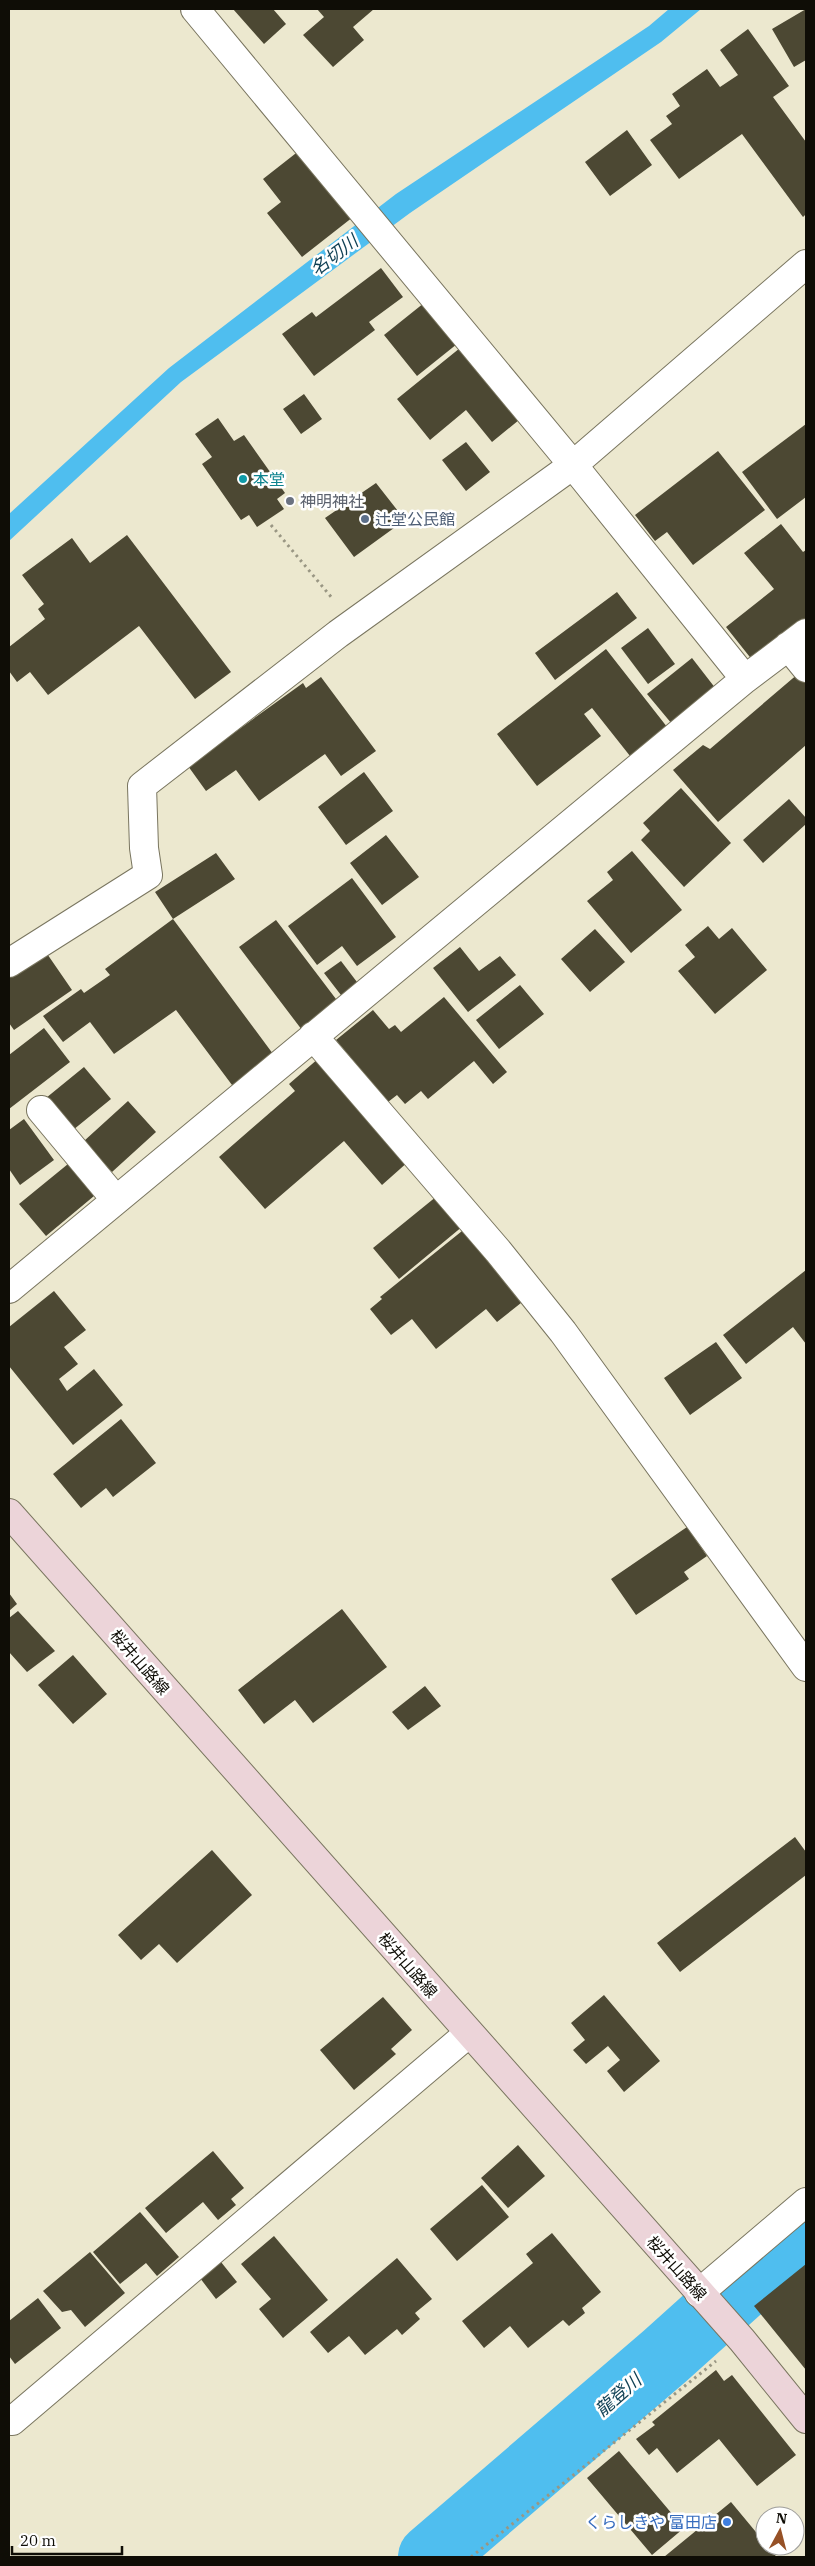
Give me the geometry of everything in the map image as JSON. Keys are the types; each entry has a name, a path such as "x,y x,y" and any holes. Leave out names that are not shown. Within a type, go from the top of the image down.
{"main road":[{"name":"桜井山路線","path":"9,1513 742,2340 806,2419"}],"street":[{"path":"195,9 573,465 745,679"},
{"path":"9,963 148,875 144,848 142,786 353,623 573,465 806,264"},
{"path":"9,1289 745,679 797,640 806,668"},
{"path":"313,1036 498,1251 563,1332 806,1667"},
{"path":"40,1110 116,1200"},
{"path":"12,2421 469,2033"},
{"path":"699,2293 806,2202"}],"path":[{"path":"271,525 353,623"},
{"path":"471,2557 742,2340"}],"water":[{"name":"名切川","path":"669,9 701,9 661,42 410,213 181,382 9,541 9,514 169,368 396,194 649,26"},
{"path":"806,2214 806,2253 749,2304 726,2281"}],"building":[{"path":"233,9 273,9 286,24 264,44"},
{"path":"317,9 374,9 353,27 364,40 333,67 303,35 324,17"},
{"path":"806,9 806,60 794,67 772,29"},
{"path":"748,29 789,86 773,97 806,142 806,214 803,217 742,134 679,179 650,140 672,124 666,116 680,106 672,94 707,69 720,87 738,75 720,50"},
{"path":"627,130 652,165 610,196 585,162"},
{"path":"300,150 353,217 302,257 267,213 281,202 263,179"},
{"path":"381,268 403,297 369,322 375,330 314,376 282,334 312,312 316,317"},
{"path":"424,303 457,344 417,376 384,335"},
{"path":"460,348 519,420 492,442 466,410 430,440 397,399"},
{"path":"304,394 322,419 301,434 283,409"},
{"name":"本堂","path":"218,418 234,441 244,435 285,493 277,499 284,509 257,527 249,515 241,520 202,464 212,457 195,434"},
{"path":"806,424 806,497 777,519 742,472"},
{"path":"466,442 490,472 466,491 442,460"},
{"path":"718,451 765,510 693,565 667,532 655,541 635,515"},
{"name":"辻堂公民館","path":"376,483 405,520 354,557 325,518"},
{"path":"781,524 803,552 806,550 806,619 753,661 726,627 774,589 744,553"},
{"path":"127,535 231,672 195,699 139,626 48,695 30,672 17,682 9,671 9,647 45,619 38,609 44,604 22,575 72,538 90,563"},
{"path":"617,592 637,618 555,680 535,653"},
{"path":"648,628 675,664 648,684 621,648"},
{"path":"606,649 671,732 634,761 592,708 584,714 601,736 537,786 497,734"},
{"path":"692,658 716,689 672,724 647,694"},
{"path":"799,673 806,682 806,745 718,822 673,770 703,745 710,749"},
{"path":"321,677 376,751 341,776 325,754 259,801 236,770 206,791 188,766 303,683 306,688"},
{"path":"364,772 393,811 346,845 318,807"},
{"path":"681,788 731,843 684,887 641,840 650,831 643,823"},
{"path":"789,799 806,818 806,824 763,863 743,840"},
{"path":"386,835 419,877 382,905 350,863"},
{"path":"632,851 682,910 631,953 587,901 613,880 607,872"},
{"path":"216,853 235,879 173,919 155,892"},
{"path":"352,878 396,937 357,966 342,946 317,965 288,926"},
{"path":"173,919 276,1058 235,1089 176,1010 114,1054 90,1022 63,1042 43,1016 81,989 84,993 110,975 105,969"},
{"path":"276,920 339,1003 302,1030 239,947"},
{"path":"708,926 719,939 732,928 767,970 715,1014 678,971 695,957 685,945"},
{"path":"595,929 625,962 590,992 561,959"},
{"path":"41,945 72,990 14,1030 9,1023 9,968"},
{"path":"460,947 479,971 500,956 516,975 468,1012 433,968"},
{"path":"341,961 360,986 344,999 324,973"},
{"path":"520,985 544,1014 499,1049 476,1020"},
{"path":"444,997 507,1072 493,1084 474,1061 428,1099 421,1091 405,1104 397,1095 388,1102 336,1040 373,1010 389,1029 395,1025 401,1032"},
{"path":"44,1028 70,1062 9,1109 9,1055"},
{"path":"319,1058 409,1161 382,1185 344,1141 265,1209 219,1157 295,1091 289,1084"},
{"path":"84,1067 111,1099 73,1130 46,1098"},
{"path":"128,1101 156,1132 112,1172 84,1141"},
{"path":"24,1119 54,1160 20,1185 9,1169 9,1130"},
{"path":"68,1164 94,1196 46,1236 19,1204"},
{"path":"437,1196 463,1226 399,1279 373,1248"},
{"path":"467,1227 526,1299 497,1322 486,1309 436,1349 412,1319 391,1335 370,1309 382,1299 380,1297"},
{"path":"806,1270 806,1344 793,1327 746,1364 723,1335"},
{"path":"54,1291 86,1330 64,1347 78,1364 59,1379 67,1391 94,1369 123,1405 73,1445 9,1366 9,1327"},
{"path":"716,1342 742,1378 690,1415 664,1378"},
{"path":"121,1419 156,1463 113,1497 106,1488 81,1508 53,1474"},
{"path":"687,1527 707,1556 684,1572 689,1579 636,1615 611,1579"},
{"path":"9,1593 17,1604 9,1611"},
{"path":"342,1609 387,1667 313,1723 295,1700 264,1724 238,1690"},
{"path":"18,1611 55,1651 27,1672 9,1652 9,1618"},
{"path":"73,1655 107,1694 73,1724 38,1685"},
{"path":"425,1686 441,1706 408,1730 392,1712"},
{"path":"795,1837 806,1852 806,1875 680,1972 657,1943"},
{"path":"212,1850 252,1895 177,1963 159,1944 141,1960 118,1935"},
{"path":"604,1995 660,2061 624,2092 607,2071 620,2060 608,2046 586,2064 573,2050 585,2040 571,2023"},
{"path":"383,1997 412,2030 391,2049 396,2054 354,2090 320,2050"},
{"path":"518,2145 545,2176 508,2208 481,2178"},
{"path":"213,2151 244,2188 231,2199 236,2205 218,2220 203,2202 166,2233 145,2208"},
{"path":"482,2185 509,2217 457,2261 430,2229"},
{"path":"140,2212 179,2257 157,2276 146,2263 120,2284 93,2252"},
{"path":"552,2233 601,2292 582,2308 585,2313 569,2326 563,2320 528,2348 510,2326 484,2348 462,2321 533,2263 526,2254"},
{"path":"274,2236 328,2300 283,2338 259,2309 271,2299 241,2264"},
{"path":"90,2252 125,2293 85,2327 71,2310 62,2312 43,2291"},
{"path":"397,2258 432,2299 415,2313 420,2319 402,2335 397,2329 365,2355 349,2336 328,2353 310,2332"},
{"path":"221,2262 237,2282 216,2299 200,2278"},
{"path":"806,2264 806,2370 754,2306"},
{"path":"38,2298 61,2328 15,2364 9,2356 9,2321"},
{"path":"716,2370 724,2381 732,2375 796,2455 757,2486 719,2439 677,2473 657,2448 649,2455 636,2439 655,2425 652,2422"},
{"path":"619,2451 684,2528 652,2555 587,2478"},
{"name":"くらしきや 富田店","path":"731,2502 755,2531 755,2556 777,2557 664,2557"}],"waterway":[{"name":"龍登川","path":"431,2557 806,2233"}],"place":[{"name":"本堂","path":"243,479"},
{"name":"神明神社","path":"290,501"},
{"name":"辻堂公民館","path":"365,519"},
{"name":"くらしきや 富田店","path":"727,2522"}]}
